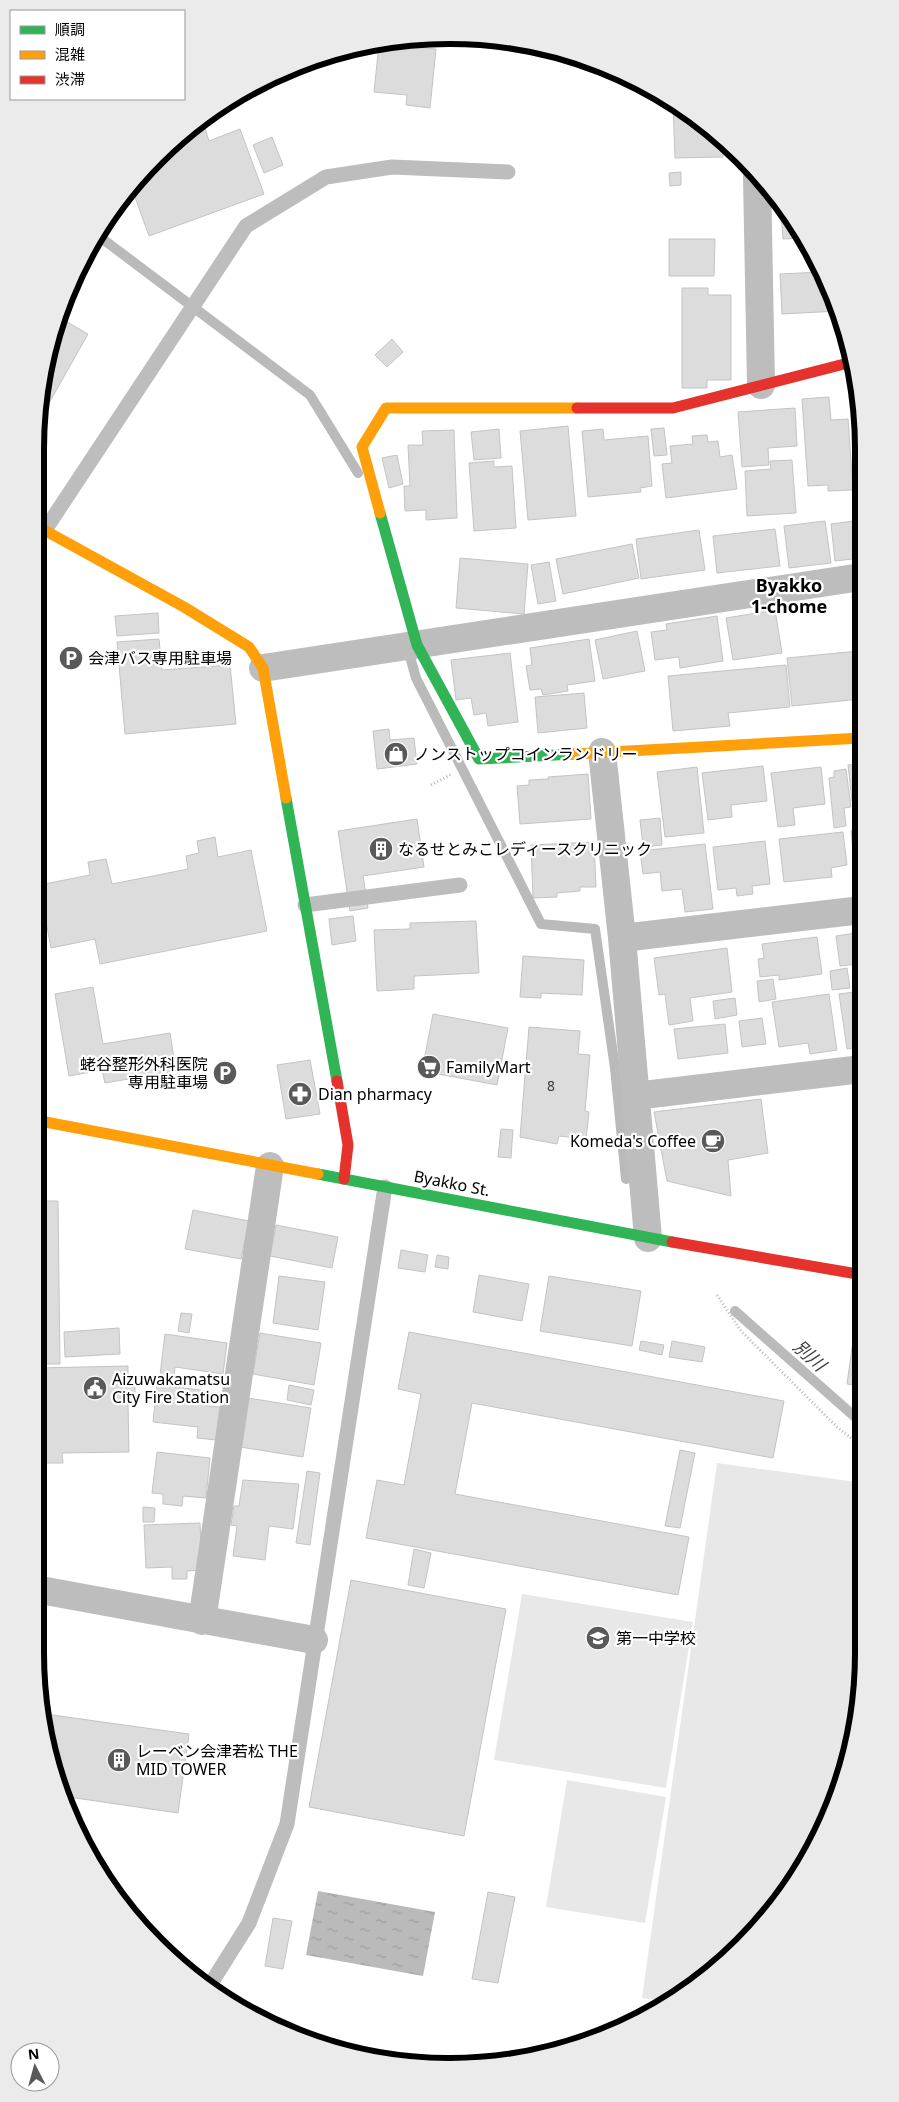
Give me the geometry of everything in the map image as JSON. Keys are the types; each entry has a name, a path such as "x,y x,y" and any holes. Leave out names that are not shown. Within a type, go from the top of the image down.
{"street":[{"path":"757,185 761,385"},
{"path":"846,364 673,408 386,408 362,448 417,645 479,760 855,738"},
{"path":"44,529 184,606 249,646 263,668 348,1145 344,1179"},
{"path":"263,668 855,578"},
{"path":"602,752 622,938 648,1238"},
{"path":"622,938 855,911"},
{"path":"635,1096 855,1070"},
{"name":"Byakko St.","path":"44,1122 648,1238 855,1274"},
{"path":"202,1621 270,1166"},
{"path":"44,1591 314,1640"}],"lane":[{"path":"44,521 183,322 246,226 326,177 392,167 508,172"},
{"path":"305,904 460,885"},
{"path":"212,1981 249,1923 287,1824 385,1187"}],"path":[{"path":"430,785 451,774"},
{"path":"717,1295 741,1331 838,1428 855,1440"}],"shaded area":[{"path":"717,1463 855,1482 855,1652 852,1705 841,1758 824,1808 801,1855 787,1878 755,1920 717,1958 675,1990 658,2000 642,1998"},
{"path":"522,1594 693,1622 666,1788 494,1760"},
{"path":"567,1780 666,1797 645,1923 546,1907"}],"water":[{"path":"318,1891 435,1912 423,1976 306,1955"}],"building":[{"path":"406,46 436,49 430,108 406,105 407,95 374,92 378,50"},
{"path":"673,111 723,150 723,157 675,158"},
{"path":"204,126 209,141 240,129 264,194 149,236 134,194 144,182 182,144"},
{"path":"272,137 283,165 264,173 253,145"},
{"path":"681,172 681,185 670,186 669,173"},
{"path":"781,216 796,238 783,239"},
{"path":"669,239 715,239 714,276 669,276"},
{"path":"814,272 831,311 782,314 780,274"},
{"path":"682,288 708,288 708,295 731,295 731,380 707,380 707,388 682,388"},
{"path":"65,320 88,334 46,408 52,370"},
{"path":"392,339 403,352 387,367 375,355"},
{"path":"829,397 831,420 848,419 853,490 828,491 828,485 808,486 802,399"},
{"path":"795,408 797,446 768,448 769,465 742,467 738,412"},
{"path":"568,426 576,516 528,520 520,431"},
{"path":"664,428 667,455 654,456 651,429"},
{"path":"499,429 501,458 474,460 471,432"},
{"path":"603,429 604,440 648,436 652,486 640,488 641,492 588,497 582,431"},
{"path":"454,430 457,518 426,520 426,510 405,511 404,486 410,486 408,445 423,445 422,431"},
{"path":"707,435 708,442 718,441 720,457 732,455 737,489 666,498 662,464 672,463 670,446 693,444 692,436"},
{"path":"397,455 403,484 389,488 382,458"},
{"path":"792,460 796,513 747,516 745,471 771,469 770,461"},
{"path":"494,461 494,467 512,466 516,528 474,531 469,463"},
{"path":"825,521 831,563 789,568 784,526"},
{"path":"855,521 855,559 835,561 831,524"},
{"path":"775,529 780,566 717,573 713,536"},
{"path":"699,530 705,570 641,579 636,539"},
{"path":"632,544 639,578 563,594 556,559"},
{"path":"460,558 528,564 524,614 456,608"},
{"path":"549,562 556,601 538,604 531,565"},
{"path":"852,596 855,596 855,621"},
{"path":"775,610 782,653 733,660 726,618"},
{"path":"158,613 159,633 117,636 115,616"},
{"path":"717,616 723,661 680,668 679,657 655,660 651,632 667,630 666,624"},
{"path":"637,631 645,671 603,679 595,640"},
{"path":"159,639 162,670 230,665 236,724 125,734 117,642"},
{"path":"589,639 595,681 567,685 568,691 543,695 541,689 530,690 526,666 532,665 530,648"},
{"path":"855,651 855,700 792,706 787,658"},
{"path":"510,653 518,722 488,726 486,713 474,715 471,698 456,700 451,660"},
{"path":"786,665 790,707 728,713 730,726 673,731 668,676"},
{"path":"584,693 587,728 538,733 535,697"},
{"path":"389,729 390,740 414,738 417,764 377,769 373,731"},
{"path":"855,764 855,801 852,801 848,765"},
{"path":"763,766 767,801 731,805 732,817 708,820 702,773"},
{"path":"697,767 704,833 665,837 657,772"},
{"path":"821,767 825,804 793,808 795,825 778,827 771,773"},
{"path":"846,769 851,807 844,808 846,826 834,828 829,778 834,777 834,771"},
{"path":"588,774 591,819 520,824 517,786 529,785 529,780"},
{"path":"660,818 662,845 643,847 640,820"},
{"name":"なるせとみこレディースクリニック","path":"417,819 424,867 363,876 368,908 350,911 338,831"},
{"path":"851,831 855,831 855,870"},
{"path":"843,832 847,865 831,868 832,877 784,882 779,839"},
{"path":"215,837 218,857 251,850 267,931 100,964 95,939 51,948 44,911 44,884 90,875 88,862 106,859 112,884 188,869 186,856 199,853 197,841"},
{"path":"765,841 770,884 752,886 753,894 737,896 736,888 718,890 713,847"},
{"path":"594,842 596,887 580,887 580,891 557,893 557,897 533,898 531,845"},
{"path":"705,844 713,909 685,912 682,889 662,891 660,872 643,874 640,851"},
{"path":"353,916 356,941 332,945 329,919"},
{"path":"476,921 479,973 414,976 414,989 377,991 374,930 410,929 410,923"},
{"path":"855,933 855,964 840,966 836,936"},
{"path":"817,937 822,974 779,980 779,975 760,977 758,959 764,958 762,944"},
{"path":"727,948 732,992 690,998 693,1021 669,1025 665,994 659,995 654,958"},
{"path":"523,956 584,960 582,995 541,993 541,998 520,997"},
{"path":"847,968 850,988 832,990 830,971"},
{"path":"773,979 776,999 759,1002 757,981"},
{"path":"93,987 103,1044 170,1033 176,1071 105,1083 102,1070 69,1076 55,994"},
{"path":"855,992 855,1048 847,1049 839,994"},
{"path":"829,994 837,1050 810,1054 808,1043 779,1047 772,1002"},
{"path":"735,998 737,1015 715,1019 713,1001"},
{"path":"433,1014 508,1028 497,1085 422,1071"},
{"path":"762,1018 766,1044 742,1047 739,1021"},
{"path":"725,1024 728,1053 678,1059 674,1029"},
{"path":"529,1027 580,1031 578,1054 590,1055 585,1111 589,1112 586,1139 559,1136 557,1144 520,1137"},
{"path":"310,1060 320,1114 286,1119 277,1065"},
{"path":"761,1099 768,1153 728,1160 731,1196 667,1181 654,1112"},
{"path":"501,1129 513,1130 511,1158 498,1157"},
{"path":"44,1201 58,1201 60,1364 44,1364"},
{"path":"193,1210 249,1221 241,1259 185,1249"},
{"path":"276,1225 338,1237 332,1268 270,1256"},
{"path":"401,1250 428,1255 425,1272 398,1268"},
{"path":"437,1255 449,1257 448,1269 435,1267"},
{"path":"479,1275 529,1284 522,1321 473,1312"},
{"path":"279,1276 325,1282 318,1330 273,1323"},
{"path":"549,1276 641,1291 632,1346 540,1331"},
{"path":"181,1313 192,1314 189,1333 178,1331"},
{"path":"119,1328 120,1354 65,1357 64,1332"},
{"path":"409,1332 784,1401 773,1458 472,1403 455,1494 689,1537 678,1595 366,1538 377,1480 404,1485 421,1394 398,1389"},
{"path":"260,1333 321,1343 314,1385 253,1374"},
{"path":"854,1333 855,1385 847,1384"},
{"path":"165,1334 227,1343 223,1374 175,1367 174,1377 160,1375"},
{"path":"641,1341 664,1345 662,1355 639,1350"},
{"path":"672,1341 705,1347 702,1362 669,1357"},
{"path":"128,1366 128,1381 135,1381 135,1403 128,1404 129,1452 62,1453 63,1463 44,1463 44,1368"},
{"path":"157,1385 209,1391 207,1406 220,1407 216,1440 197,1438 198,1427 153,1422"},
{"path":"289,1385 314,1390 311,1405 287,1400"},
{"path":"248,1398 311,1408 303,1457 240,1447"},
{"path":"680,1450 695,1453 680,1528 665,1526"},
{"path":"157,1452 210,1458 206,1498 183,1496 182,1506 163,1504 163,1494 152,1493"},
{"path":"307,1471 320,1473 310,1545 296,1543"},
{"path":"243,1480 299,1484 293,1529 269,1526 265,1560 233,1556 237,1526 231,1525 234,1506 239,1506"},
{"path":"143,1507 155,1508 154,1522 143,1522"},
{"path":"200,1523 202,1570 187,1571 187,1579 172,1579 172,1567 146,1568 144,1525"},
{"path":"414,1549 431,1553 424,1588 408,1585"},
{"path":"351,1580 506,1609 464,1836 309,1807"},
{"name":"レーベン会津若松 THE MID TOWER","path":"49,1715 189,1734 178,1813 71,1797 58,1758"},
{"path":"488,1892 515,1897 498,1983 472,1979"},
{"path":"273,1918 292,1921 283,1969 265,1966"}],"waterway":[{"path":"103,239 310,395 358,473"},
{"path":"409,653 416,678 541,924 595,929 615,1068 626,1179"},
{"name":"別川","path":"735,1311 855,1417"}],"traffic: fast":[{"path":"380,513 417,645 479,759 574,754"},
{"path":"286,798 337,1081"},
{"path":"318,1174 672,1242"}],"traffic: slow":[{"path":"380,513 362,447 386,408 577,408"},
{"path":"44,530 184,607 249,647 263,668 286,798"},
{"path":"574,754 855,738"},
{"path":"44,1122 318,1174"}],"traffic: jam":[{"path":"577,408 673,408 846,364"},
{"path":"337,1081 348,1145 344,1179"},
{"path":"672,1242 855,1274"}],"place":[{"name":"会津バス専用駐車場","path":"71,658"},
{"name":"ノンストップコインランドリー","path":"396,754"},
{"name":"なるせとみこレディースクリニック","path":"381,849"},
{"name":"FamilyMart","path":"429,1067"},
{"name":"蛯谷整形外科医院 専用駐車場","path":"225,1073"},
{"name":"Dian pharmacy","path":"300,1094"},
{"name":"Komeda's Coffee","path":"713,1141"},
{"name":"Aizuwakamatsu City Fire Station","path":"95,1388"},
{"name":"第一中学校","path":"598,1638"},
{"name":"レーベン会津若松 THE MID TOWER","path":"119,1760"}],"district":[{"name":"Byakko 1-chome","path":"789,595"}]}
